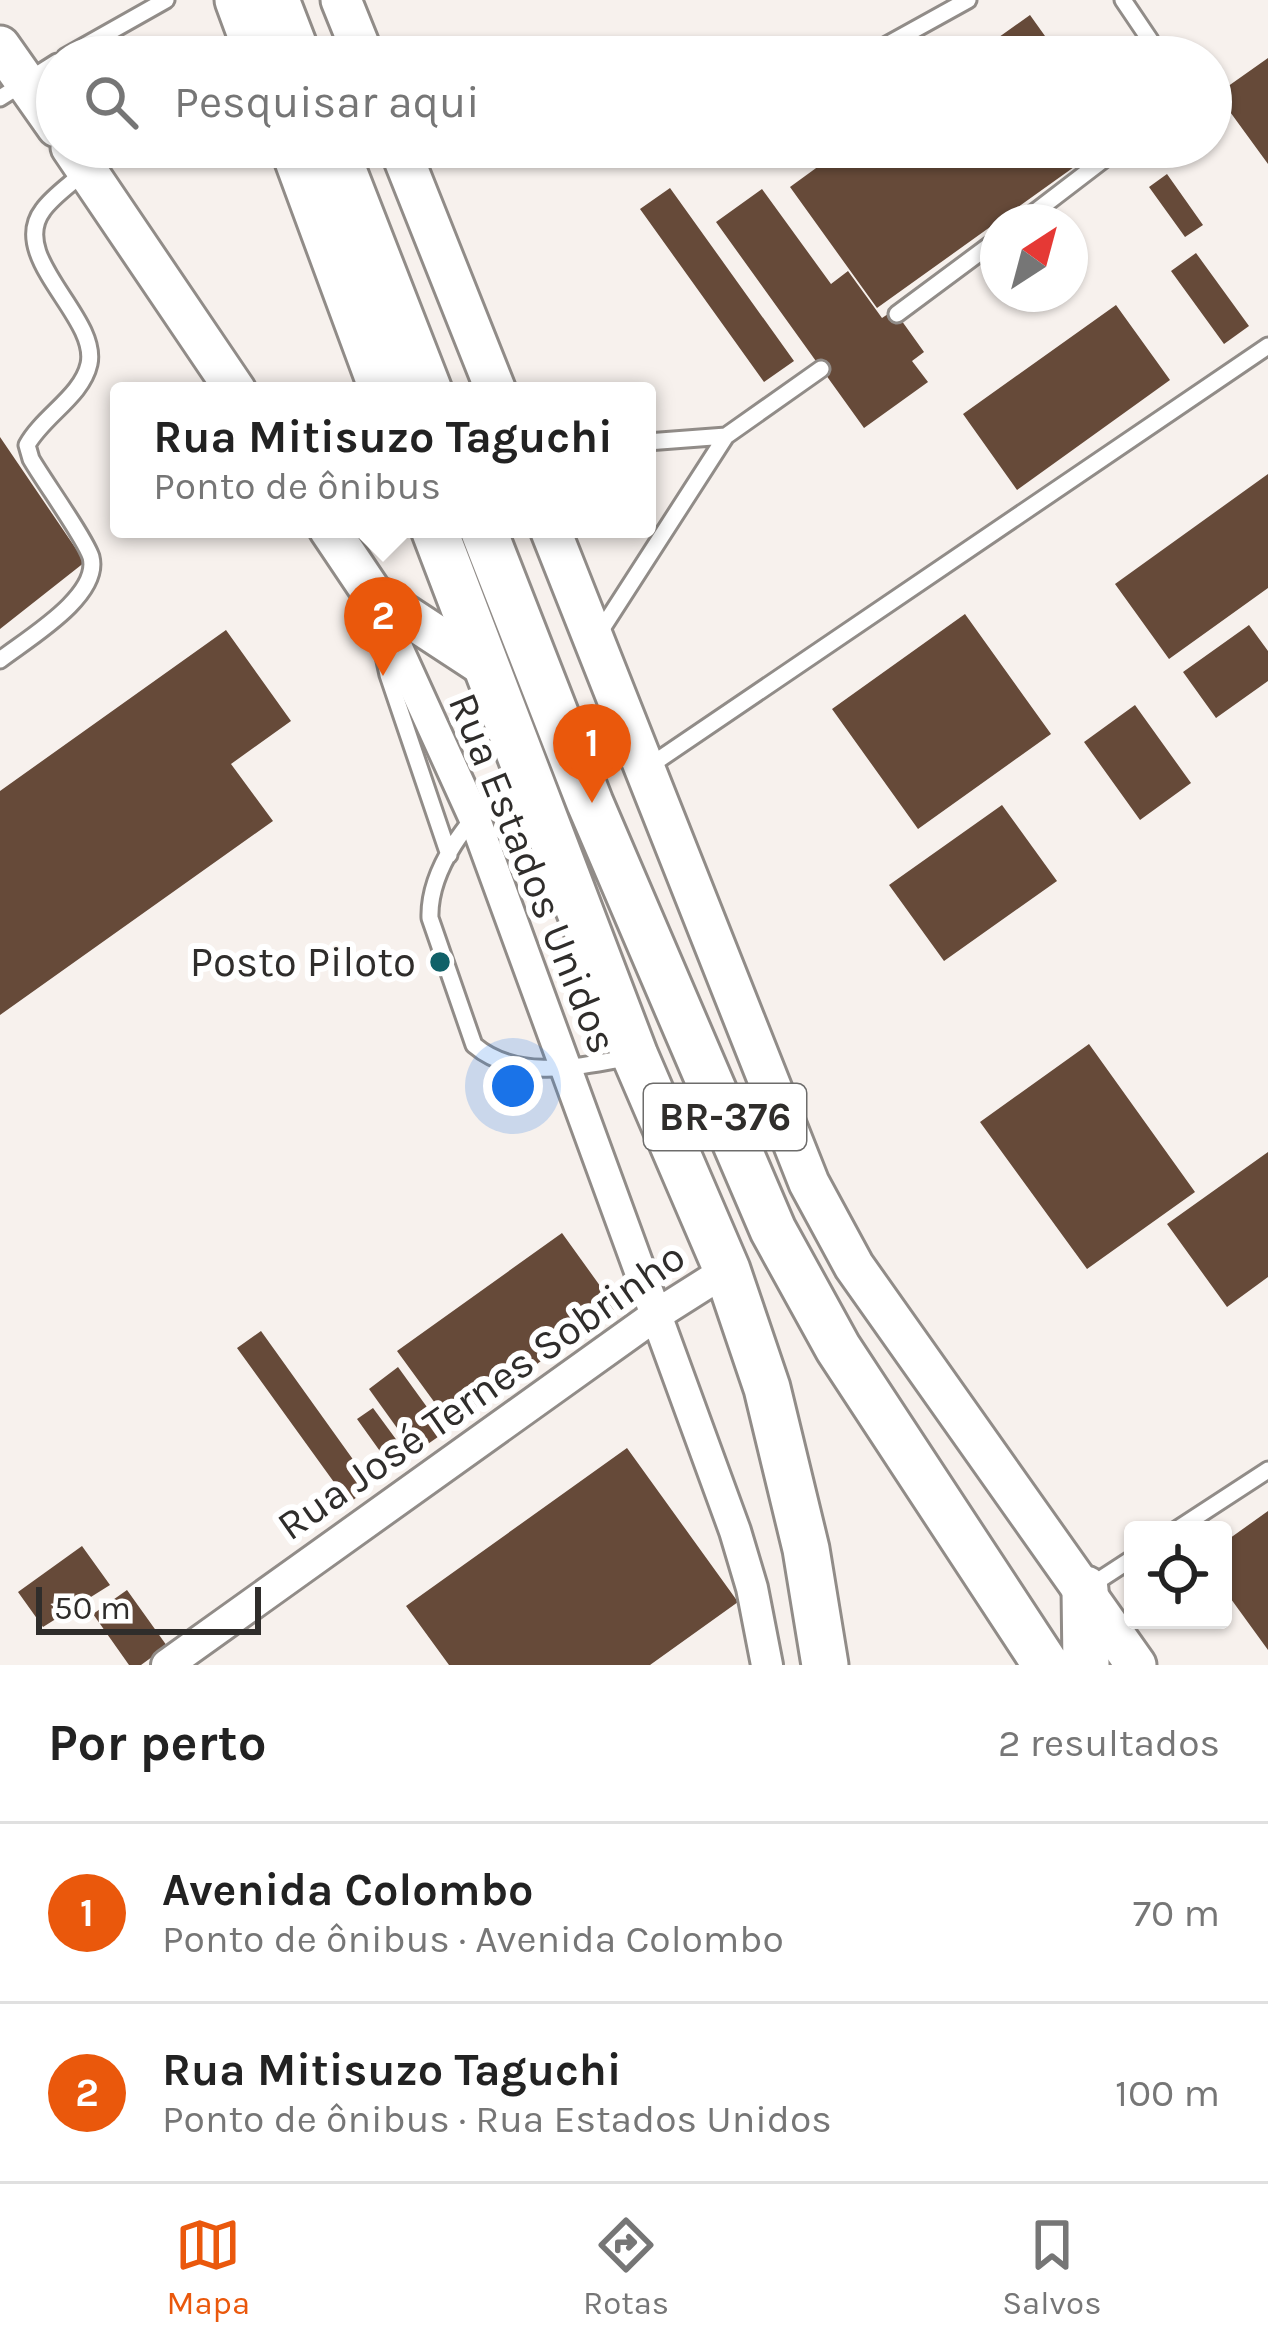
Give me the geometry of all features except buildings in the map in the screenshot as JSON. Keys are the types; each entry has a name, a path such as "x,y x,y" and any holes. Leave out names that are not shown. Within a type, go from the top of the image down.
{"main road":[{"path":"238,0 252,36"},
{"path":"276,0 290,36"},
{"path":"301,168 380,382"},
{"path":"342,168 425,382"},
{"name":"BR-376","path":"437,538 635,1056 727,1270 767,1388 806,1549 825,1665"},
{"name":"BR-376","path":"487,538 590,802 773,1230 838,1348 1046,1665"},
{"path":"1085,1589 1086,1665"}],"street":[{"path":"341,0 356,36"},
{"path":"0,46 27,80"},
{"path":"86,168 230,382"},
{"path":"407,168 492,382"},
{"path":"334,538 371,593 485,667"},
{"path":"554,538 808,1183 854,1266 1136,1665"},
{"name":"Rua Estados Unidos","path":"371,593 474,817 740,1550 767,1665"},
{"name":"Rua José Ternes Sobrinho","path":"167,1665 656,1315 727,1270"}],"lane":[{"path":"95,36 135,8 166,0"},
{"path":"903,36 968,0"},
{"path":"1123,0 1147,36"},
{"path":"0,660 76,600 90,581 91,557 27,445 36,429 81,383 90,361 87,340 42,262 34,231 41,211 72,168"},
{"path":"1046,204 1093,168"},
{"path":"897,314 980,252"},
{"path":"645,769 1268,346"},
{"path":"595,641 726,436 821,369"},
{"path":"656,441 726,436"},
{"path":"371,593 388,675 449,855"},
{"path":"522,760 449,855 429,903 474,1045 507,1064 566,1069 635,1056"},
{"path":"1190,1521 1268,1470"},
{"path":"1085,1589 1124,1564"}],"place":[{"name":"Rua Mitisuzo Taguchi","path":"383,676"},
{"name":"Avenida Colombo","path":"592,803"},
{"name":"Posto Piloto","path":"440,962"}]}
